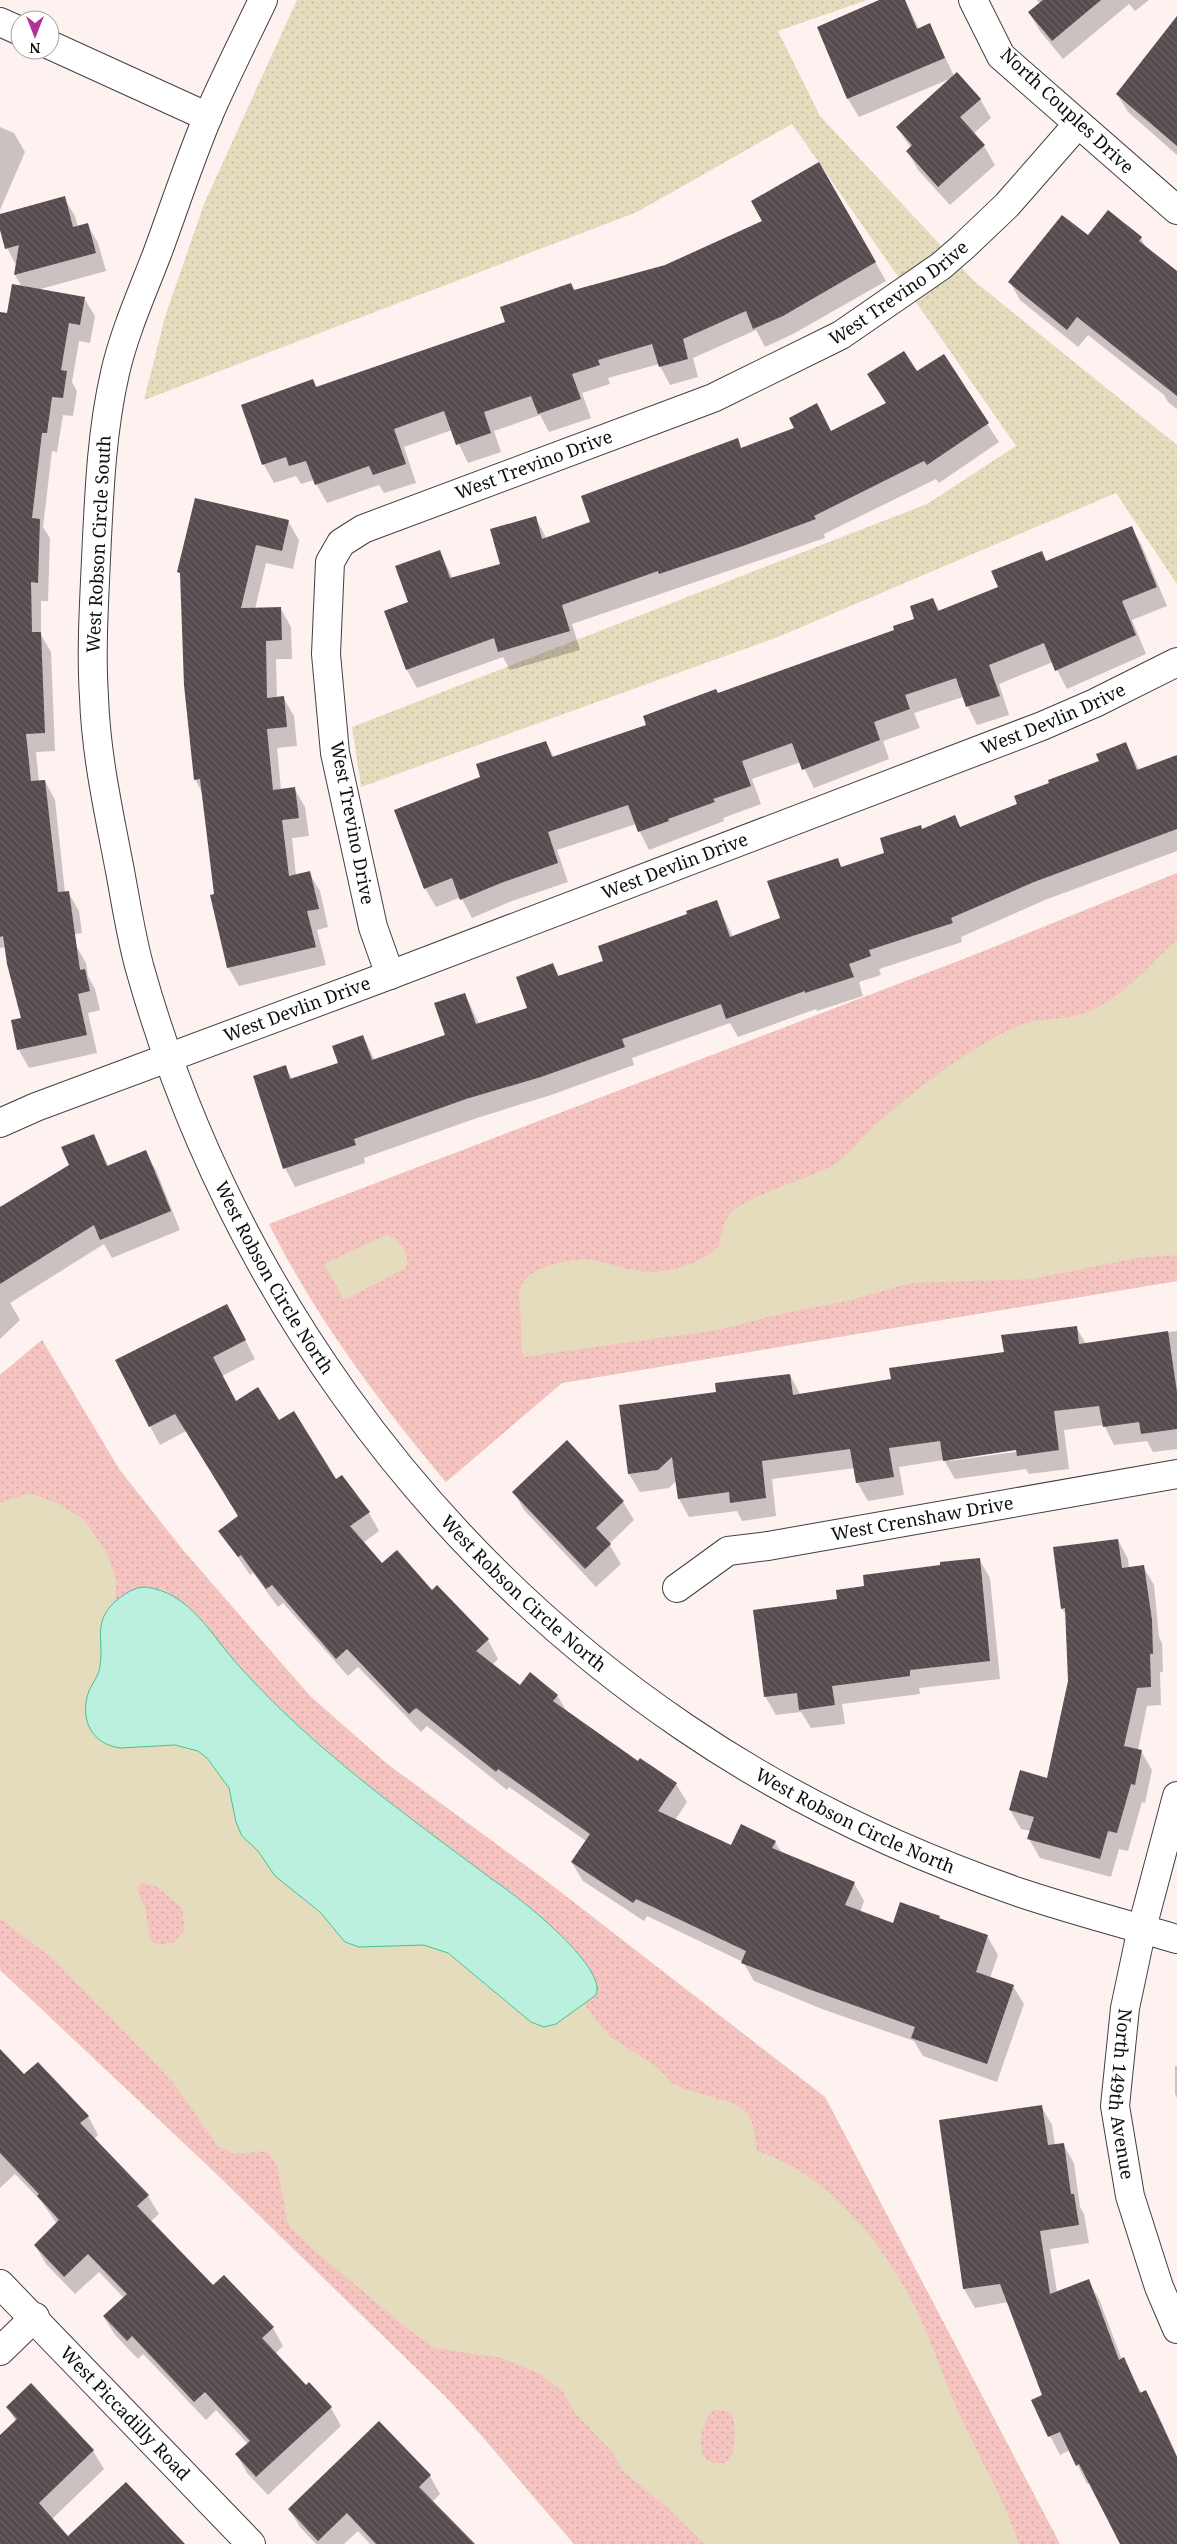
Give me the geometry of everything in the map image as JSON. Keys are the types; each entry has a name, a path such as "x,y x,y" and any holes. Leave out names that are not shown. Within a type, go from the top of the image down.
{"street":[{"name":"West Robson Circle South","path":"138,964 102,775 94,700 93,627 101,454 116,368 208,117 263,0"},
{"name":"North Couples Drive","path":"973,0 1001,56 1077,125 1177,210"},
{"path":"60,50 208,117"},
{"name":"West Trevino Drive","path":"390,975 373,927 336,753 326,654 327,590 330,562 341,543 363,530 713,398 840,335 941,266 964,246 1007,206 1077,125"},
{"name":"West Devlin Drive","path":"0,1123 36,1107 390,975 1042,726 1103,699 1177,662"},
{"name":"West Robson Circle North","path":"138,964 186,1107 222,1189 259,1262 313,1352 358,1415 440,1514 485,1561 571,1641 611,1674 690,1731 779,1786 824,1810 902,1847 969,1874 1029,1896 1177,1939"},
{"name":"West Crenshaw Drive","path":"677,1588 728,1551 1176,1481"},
{"name":"North 149th Avenue","path":"1177,1796 1142,1928 1125,2008 1115,2106 1130,2196 1159,2287 1177,2329"},
{"name":"West Piccadilly Road","path":"0,2284 35,2318 250,2544"},
{"path":"0,2351 35,2318"}],"shaded area":[{"path":"297,0 867,0 778,31 820,116 974,281 1177,445 1177,584 1116,493 778,637 361,787 352,727 927,504 1016,446 792,124 637,212 144,400 165,317 204,204"},
{"path":"1177,873 1177,1281 562,1383 446,1482 373,1390 328,1326 287,1259 269,1224 969,957"},
{"path":"42,1340 119,1469 182,1549 310,1696 386,1763 825,2097 1060,2544 574,2544 446,2397 204,2162 0,1970 0,1375"},
{"path":"144,1587 160,1590 187,1606 240,1667 298,1726 361,1780 520,1900 557,1932 588,1967 596,1982 596,1995 556,2024 544,2027 531,2022 448,1953 424,1945 359,1947 345,1942 320,1912 275,1876 258,1851 242,1836 236,1822 229,1788 207,1758 198,1751 175,1745 120,1748 110,1746 95,1735 87,1720 86,1701 99,1671 101,1661 101,1625 109,1608 120,1597"}],"sand":[{"path":"1177,873 1177,939 1118,994 1105,1003 1075,1016 1026,1023 979,1046 947,1067 902,1102 835,1164 749,1200 738,1207 729,1215 723,1226 718,1247 697,1261 671,1270 647,1272 599,1261 572,1260 550,1265 531,1274 524,1281 519,1292 523,1357 718,1330 776,1315 852,1300 910,1283 1032,1279 1136,1258 1177,1255 1177,1281 562,1383 446,1482 373,1390 328,1326 287,1259 269,1224 969,957","holes":["386,1235 391,1236 403,1248 407,1258 406,1268 344,1300 324,1264"]},
{"path":"42,1340 119,1469 182,1549 310,1696 386,1763 544,1879 825,2097 1060,2544 1019,2544 999,2495 960,2416 924,2326 910,2297 881,2251 847,2209 805,2175 782,2161 757,2151 753,2125 748,2115 741,2108 733,2103 685,2089 672,2083 657,2067 609,2036 584,2004 596,1995 574,1948 512,1892 493,1880 363,1781 284,1713 237,1664 194,1611 165,1590 155,1588 136,1588 113,1603 116,1596 116,1579 106,1551 83,1519 59,1504 29,1493 0,1503 0,1375"},
{"path":"142,1883 156,1886 182,1908 185,1929 175,1942 157,1945 150,1940 145,1906 138,1893 139,1886"},
{"path":"0,1918 54,1960 150,2058 175,2085 218,2147 234,2154 267,2151 277,2165 287,2220 291,2228 315,2251 404,2326 434,2348 502,2358 542,2375 563,2392 575,2413 612,2452 624,2472 669,2509 704,2544 574,2544 446,2397 204,2162 0,1970"},
{"path":"714,2410 730,2412 734,2421 734,2449 730,2458 724,2463 707,2460 702,2453 702,2433 707,2419"}],"building":[{"path":"879,0 905,0 917,29 930,23 945,58 847,99 817,27"},
{"path":"1043,0 1101,0 1052,41 1028,12"},
{"path":"1177,16 1177,146 1116,94"},
{"path":"957,72 981,99 960,117 985,145 938,187 906,151 912,145 896,127"},
{"path":"819,162 876,262 783,316 753,329 746,311 683,339 688,359 659,367 652,344 598,360 600,365 572,374 581,399 538,414 531,396 484,412 491,433 456,445 444,411 394,429 406,464 373,475 369,466 315,485 306,461 289,466 286,457 262,465 241,405 313,379 316,387 505,322 500,307 571,283 574,290 665,265 762,221 751,201"},
{"path":"65,196 73,227 88,223 96,253 14,275 19,245 5,249 0,230 0,214"},
{"path":"1108,210 1142,237 1139,241 1177,271 1177,396 1077,317 1067,330 1008,282 1062,215 1088,235"},
{"path":"12,284 85,297 80,325 69,323 61,370 67,371 63,398 52,397 47,433 42,433 32,518 40,519 38,583 31,582 32,632 41,632 45,733 26,734 31,781 45,780 58,892 69,891 80,970 85,969 90,991 78,994 87,1035 17,1050 11,1020 21,1018 7,964 3,936 0,937 0,312 7,313"},
{"path":"904,351 917,371 944,354 989,423 927,465 924,461 814,516 816,519 743,546 659,574 658,571 562,605 570,631 498,652 494,638 406,670 384,611 408,602 395,566 440,550 450,578 500,564 490,529 536,516 542,539 590,522 581,496 738,438 741,448 794,428 789,418 817,403 831,431 886,403 867,374"},
{"path":"195,498 289,520 282,551 256,545 241,608 281,607 282,640 266,641 267,698 284,696 287,727 267,729 273,790 295,787 299,818 282,820 289,876 310,871 319,909 307,911 316,947 227,968 210,895 214,894 200,779 194,780 184,685 180,573 177,572"},
{"path":"1132,526 1157,587 1122,601 1136,635 1055,671 1044,643 989,665 1000,696 966,707 956,678 905,695 910,709 874,722 880,740 802,770 792,743 742,761 751,786 713,799 715,802 668,819 669,821 638,832 628,805 548,832 558,863 460,900 452,878 424,889 394,810 480,777 476,764 546,741 552,757 646,725 643,716 716,689 718,693 894,630 893,626 914,619 910,606 933,598 938,611 998,587 991,571 1042,551 1046,561"},
{"path":"1126,742 1137,770 1177,755 1177,829 1034,882 951,918 953,923 869,950 871,956 849,964 854,977 805,993 805,991 726,1019 721,1004 622,1039 625,1047 541,1077 466,1099 354,1139 356,1145 283,1169 253,1076 286,1065 290,1079 338,1063 332,1046 363,1035 372,1060 445,1035 434,1003 465,993 476,1024 527,1008 516,977 553,963 558,976 603,961 598,946 687,914 686,911 717,900 730,937 780,918 767,881 838,858 841,867 884,853 880,838 921,825 922,829 955,815 960,827 1017,804 1014,796 1049,783 1048,780 1099,761 1096,754"},
{"path":"94,1134 107,1166 146,1150 171,1211 100,1240 94,1225 0,1284 0,1207 69,1165 61,1147"},
{"path":"227,1304 246,1340 213,1357 236,1401 258,1387 279,1420 294,1411 336,1479 342,1475 370,1512 350,1526 382,1563 397,1550 432,1590 437,1585 489,1639 476,1651 520,1685 530,1672 558,1695 553,1701 638,1761 640,1758 677,1783 658,1811 731,1845 741,1824 776,1841 772,1848 855,1882 845,1905 893,1923 900,1902 988,1935 976,1972 1014,1985 987,2064 911,2038 915,2027 741,1963 746,1951 636,1899 633,1903 571,1862 590,1834 498,1769 496,1772 416,1708 409,1714 347,1649 336,1659 272,1585 266,1589 241,1555 238,1557 218,1531 238,1516 175,1414 149,1427 115,1360"},
{"path":"1077,1326 1079,1344 1168,1331 1177,1392 1177,1429 1141,1434 1139,1422 1103,1427 1099,1406 1054,1411 1059,1450 1017,1456 1016,1450 943,1461 940,1441 889,1448 894,1477 856,1483 850,1449 762,1461 766,1498 730,1503 729,1492 678,1499 672,1457 658,1470 628,1474 619,1405 716,1392 715,1383 790,1374 793,1395 891,1379 889,1368 1004,1352 1001,1335"},
{"path":"567,1440 624,1501 596,1528 611,1544 585,1569 512,1492"},
{"path":"1118,1539 1122,1568 1144,1565 1152,1620 1153,1654 1150,1654 1151,1687 1137,1688 1124,1746 1142,1750 1135,1785 1131,1784 1117,1833 1108,1831 1100,1859 1027,1839 1034,1817 1009,1810 1020,1770 1047,1778 1068,1681 1065,1608 1061,1609 1053,1547"},
{"path":"980,1558 990,1661 910,1670 910,1676 832,1686 835,1705 799,1710 797,1693 764,1697 753,1610 837,1599 836,1590 864,1586 863,1575 940,1565 940,1562"},
{"path":"0,2049 24,2074 38,2062 89,2116 80,2123 149,2195 137,2206 213,2285 224,2275 274,2327 262,2338 306,2385 309,2382 332,2407 256,2477 235,2454 250,2441 205,2392 194,2402 132,2336 127,2341 103,2316 127,2294 88,2254 64,2277 34,2245 59,2220 37,2196 39,2194 0,2153"},
{"path":"1042,2105 1048,2145 1064,2143 1071,2194 1074,2194 1079,2225 1040,2231 1050,2294 1089,2279 1119,2360 1124,2357 1140,2393 1146,2390 1177,2457 1177,2544 1120,2544 1079,2464 1076,2466 1060,2432 1048,2437 1031,2400 1042,2395 1000,2284 963,2289 939,2120"},
{"path":"31,2383 94,2450 39,2503 68,2536 126,2482 185,2544 0,2544 0,2435 17,2419 6,2407"},
{"path":"379,2421 431,2475 419,2487 475,2544 376,2544 347,2513 318,2541 288,2509"}]}
